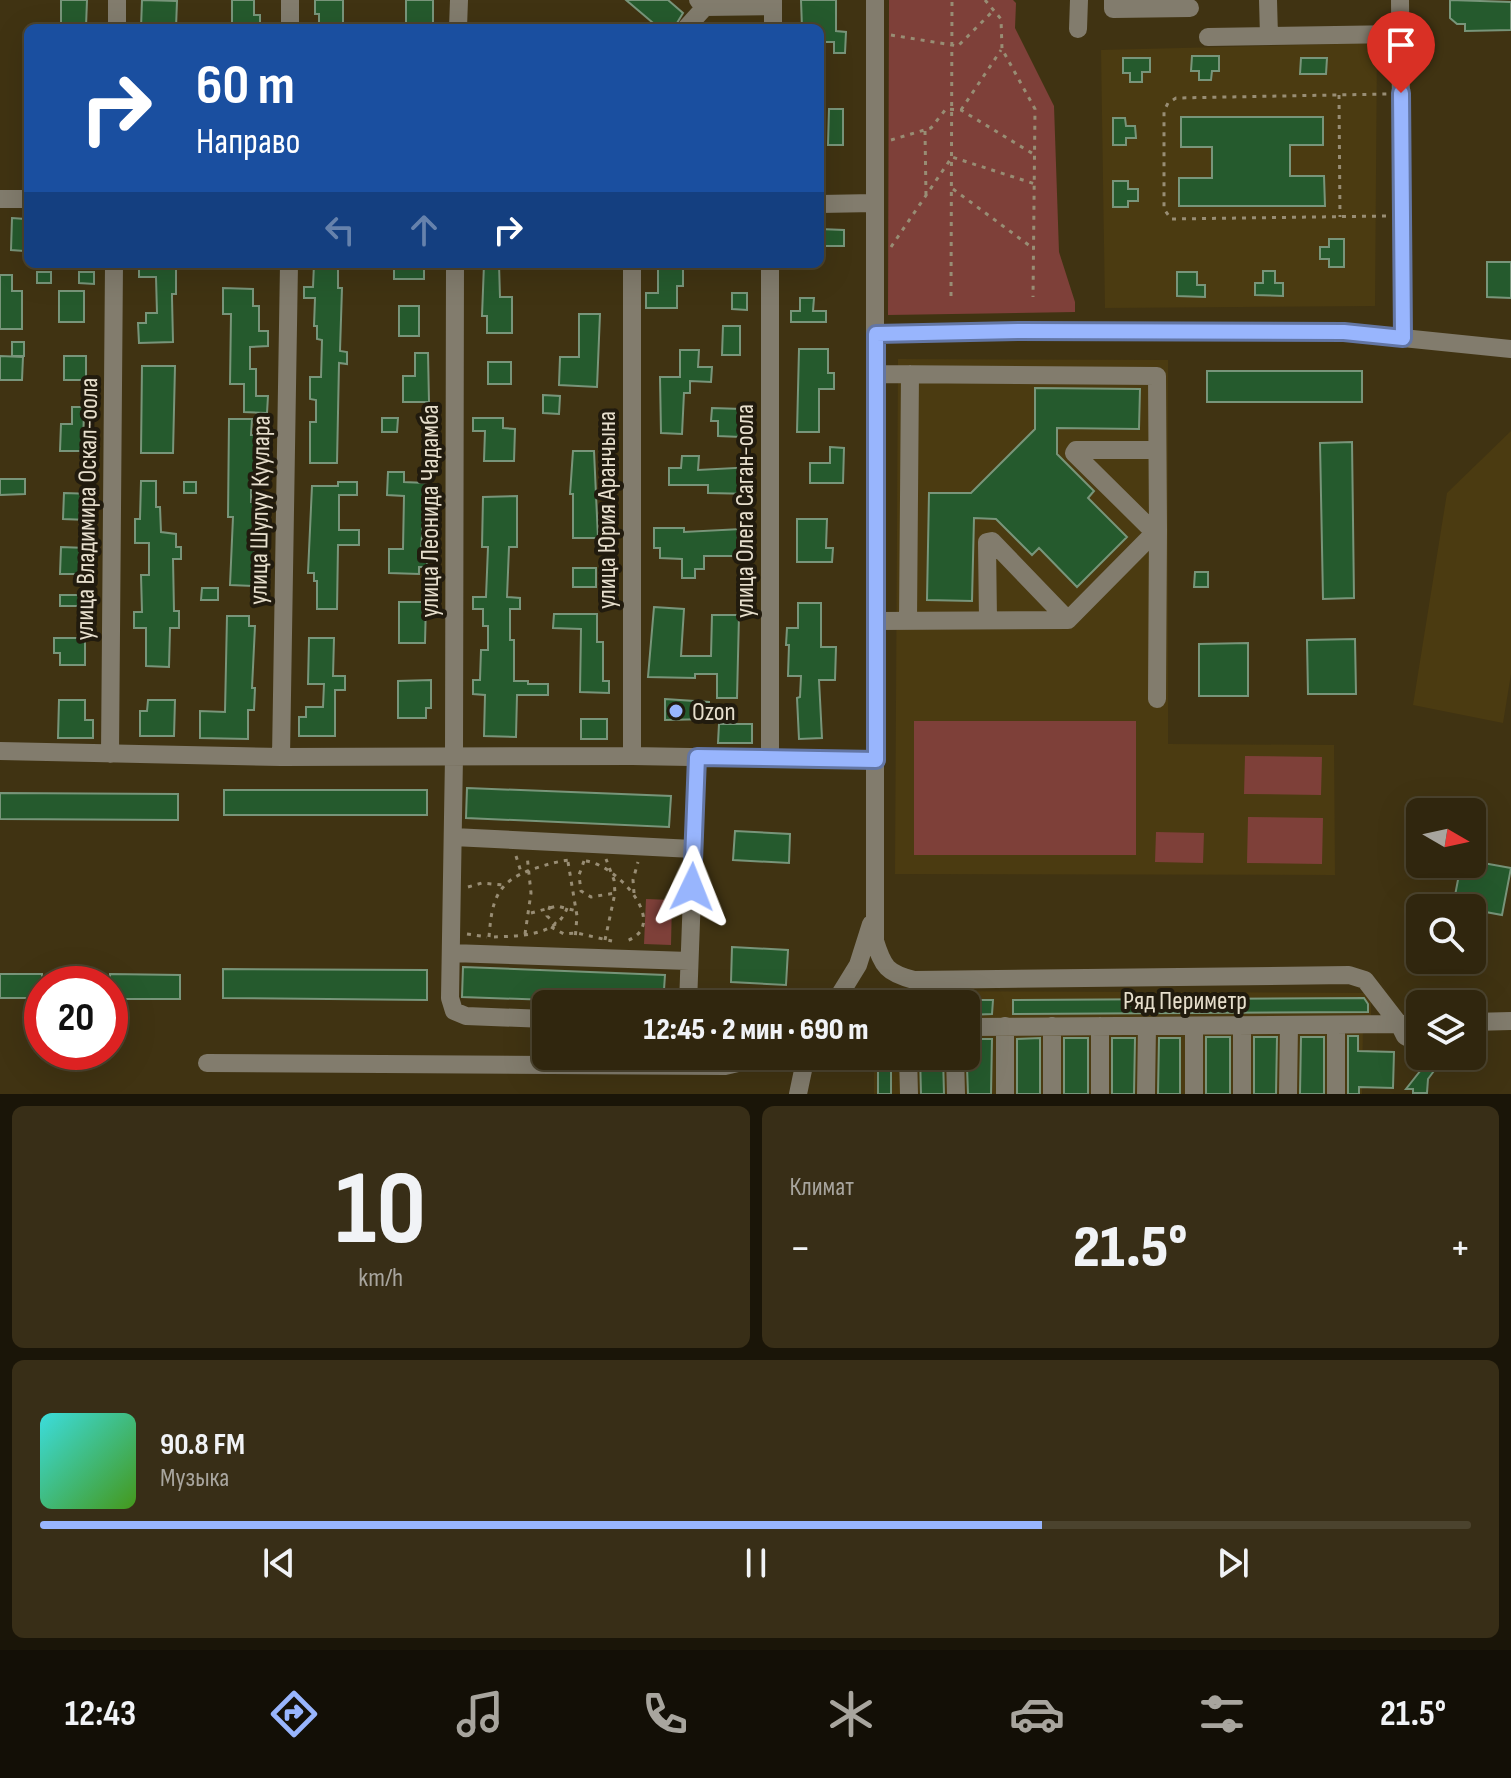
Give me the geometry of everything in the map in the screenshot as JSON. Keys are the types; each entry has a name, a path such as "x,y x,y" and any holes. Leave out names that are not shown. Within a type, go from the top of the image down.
{"street":[{"path":"117,0 117,24"},
{"path":"290,0 290,24"},
{"path":"458,24 459,0"},
{"path":"875,0 875,941 882,964 895,975 914,980 1349,975 1365,980 1406,1037"},
{"path":"1078,29 1079,0"},
{"path":"1113,0 1113,9 1190,8"},
{"path":"1268,0 1269,36"},
{"path":"1400,0 1403,338"},
{"path":"688,24 701,3 773,3 773,24"},
{"path":"1208,37 1401,34"},
{"path":"0,199 24,199"},
{"path":"824,204 874,203"},
{"name":"улица Владимира Оскал-оола","path":"110,754 114,268"},
{"name":"улица Шулуу Куулара","path":"281,757 289,268"},
{"name":"улица Леонида Чадамба","path":"455,268 450,998 454,1011 466,1016 532,1018"},
{"name":"улица Юрия Аранчына","path":"632,268 632,756"},
{"name":"улица Олега Саган-оола","path":"770,268 770,759"},
{"path":"876,334 1344,332 1511,349"},
{"path":"876,374 1157,376 1157,699"},
{"path":"908,621 910,374"},
{"path":"1156,531 1074,453 1076,450 1157,450"},
{"path":"876,621 1068,620 1156,531"},
{"path":"988,620 987,542 992,541 1068,620"},
{"path":"0,751 281,757 632,756 876,760"},
{"path":"688,990 697,757"},
{"path":"453,837 521,841 565,852 604,845 693,849"},
{"path":"843,990 858,965 875,910"},
{"path":"451,953 689,961"},
{"path":"1486,1022 1511,1021"},
{"name":"Ряд Периметр","path":"980,1027 1406,1024"},
{"path":"1288,1094 1289,1025"},
{"path":"1336,1025 1336,1094"},
{"path":"1005,1026 1005,1094"},
{"path":"1052,1026 1052,1094"},
{"path":"1100,1026 1100,1094"},
{"path":"1146,1094 1147,1026"},
{"path":"1194,1026 1194,1094"},
{"path":"1242,1026 1242,1094"},
{"path":"207,1063 532,1065"},
{"path":"798,1094 803,1070"},
{"path":"908,1070 909,1094"},
{"path":"955,1070 956,1094"}],"path":[{"path":"951,296 952,0"},
{"path":"985,0 1001,22 1002,49 1034,104 1033,297"},
{"path":"887,34 952,46 961,44 994,10"},
{"path":"961,110 1002,49"},
{"path":"1376,94 1171,100 1164,111 1164,209 1167,216 1175,221 1402,216"},
{"path":"1339,95 1340,217"},
{"path":"887,141 925,131 944,111 952,109 961,110 1035,155"},
{"path":"925,131 926,196"},
{"path":"952,157 1035,184"},
{"path":"887,253 952,157"},
{"path":"951,188 1034,249"},
{"path":"518,955 529,913 530,870 521,841"},
{"path":"604,845 615,893 606,940"},
{"path":"634,895 635,868 651,847"},
{"path":"551,927 564,934 577,933 623,942 638,933 643,922 643,910 622,878 607,868 565,852"},
{"path":"475,954 488,937 493,905 503,885 516,875 565,852"},
{"path":"565,852 577,911 577,933 567,957"},
{"path":"584,861 579,875 581,891 591,897 615,893"},
{"path":"463,893 475,884 503,885"},
{"path":"529,913 550,906 577,911"},
{"path":"550,906 547,916 556,924"},
{"path":"488,937 525,934 551,927 567,908"},
{"path":"466,926 470,934"}],"shaded area":[{"path":"889,0 1013,0 1016,3 1015,28 1054,106 1059,252 1075,302 1075,312 888,315"},
{"path":"1377,43 1375,306 1105,308 1101,50"},
{"path":"898,359 1168,360 1168,744 1334,745 1335,875 895,874"},
{"path":"1511,431 1511,674 1503,723 1413,705 1447,493"},
{"path":"914,721 1136,721 1136,855 914,855"},
{"path":"1245,756 1322,757 1321,795 1244,794"},
{"path":"1248,817 1323,818 1322,864 1247,863"},
{"path":"1156,832 1204,833 1203,863 1155,862"},
{"path":"646,899 672,900 671,945 644,944"},
{"path":"980,991 1371,993 1371,1021 1363,1021 1362,1094 874,1094 874,1070 980,1070"}],"building":[{"path":"61,0 87,0 86,24 61,24"},
{"path":"142,0 177,1 176,24 141,24"},
{"path":"232,0 254,0 254,15 260,15 260,24 232,24"},
{"path":"315,0 343,0 343,24 319,24"},
{"path":"406,0 433,0 433,23 406,23"},
{"path":"626,0 668,0 683,13 676,24 654,24"},
{"path":"801,0 836,0 836,31 846,32 845,53 834,53 834,42 824,42 824,24 802,24"},
{"path":"1450,0 1511,2 1511,30 1465,31 1465,24 1457,24 1450,18"},
{"path":"1192,56 1219,56 1219,71 1212,71 1211,80 1199,80 1199,71 1191,71"},
{"path":"1123,58 1150,58 1150,72 1142,72 1142,82 1130,82 1130,73 1123,73"},
{"path":"1301,58 1327,58 1326,74 1300,74"},
{"path":"829,109 843,109 843,145 828,145"},
{"path":"1181,117 1323,117 1323,145 1290,145 1290,176 1324,176 1325,206 1179,206 1179,178 1212,178 1212,147 1181,147"},
{"path":"1113,118 1125,118 1126,126 1135,126 1136,138 1126,138 1126,145 1113,145"},
{"path":"1113,181 1128,181 1128,189 1138,189 1138,201 1128,201 1128,207 1113,207"},
{"path":"12,218 24,219 24,251 11,250"},
{"path":"824,229 844,230 844,246 824,246"},
{"path":"1329,239 1344,239 1344,267 1329,267 1329,259 1320,259 1320,247 1329,247"},
{"path":"1487,262 1511,262 1511,298 1487,297"},
{"path":"139,268 176,268 176,294 172,294 173,342 139,343 138,323 146,323 146,313 157,313 156,277 139,277"},
{"path":"314,268 338,268 338,288 342,288 340,351 347,352 347,364 339,363 337,463 310,463 310,422 316,422 316,400 310,399 310,377 321,377 322,340 317,339 317,326 314,326 315,298 304,298 304,287 313,287"},
{"path":"394,268 424,268 424,279 394,279"},
{"path":"484,268 499,268 500,297 512,297 512,333 487,333 487,316 482,316"},
{"path":"658,268 683,268 683,286 677,286 677,308 646,308 646,293 658,293"},
{"path":"1263,271 1275,271 1275,283 1283,283 1283,296 1255,295 1255,283 1263,283"},
{"path":"37,272 51,272 51,283 37,283"},
{"path":"79,272 94,272 94,284 79,283"},
{"path":"1177,272 1197,272 1197,285 1205,285 1205,297 1177,296"},
{"path":"0,275 12,275 12,291 22,291 22,329 0,329"},
{"path":"223,288 253,289 253,306 259,306 259,331 268,331 268,346 250,347 250,369 256,369 256,396 268,396 267,413 244,412 244,384 230,384 231,314 223,314"},
{"path":"59,291 84,291 84,322 59,322"},
{"path":"732,293 747,293 747,310 732,309"},
{"path":"800,298 814,298 813,311 826,311 826,322 791,322 791,311 800,311"},
{"path":"399,306 419,306 419,336 399,336"},
{"path":"579,314 600,314 597,387 559,385 560,357 579,357"},
{"path":"723,326 740,326 740,355 722,355"},
{"path":"12,342 24,342 24,356 12,356"},
{"path":"799,349 828,349 828,373 834,373 834,389 819,389 819,432 797,432"},
{"path":"680,350 699,350 698,367 712,367 711,382 690,381 690,393 684,393 682,434 661,433 660,377 680,377"},
{"path":"415,353 428,353 429,402 403,402 403,376 415,376"},
{"path":"0,356 23,357 22,380 0,380"},
{"path":"64,356 86,356 86,380 64,380"},
{"path":"488,362 511,362 511,384 488,384"},
{"path":"142,366 175,366 173,453 141,453"},
{"path":"1207,371 1362,371 1362,402 1207,402"},
{"path":"1035,388 1140,389 1139,429 1057,428 1057,454 1094,491 1088,498 1127,537 1077,587 1039,548 1032,555 996,519 974,518 972,601 927,600 929,493 971,493 1035,429"},
{"path":"543,395 560,396 559,414 543,413"},
{"path":"72,407 84,407 83,451 60,451 61,424 72,424"},
{"path":"712,408 742,409 741,437 718,436 718,421 711,421"},
{"path":"382,418 398,418 397,432 382,432"},
{"path":"473,418 503,418 503,428 515,429 514,461 484,461 485,431 473,431"},
{"path":"229,419 252,419 251,435 258,435 258,464 267,464 267,481 251,480 251,502 257,502 257,529 267,529 267,544 255,544 253,586 230,585 233,517 228,517"},
{"path":"1352,442 1354,598 1323,599 1320,443"},
{"path":"830,447 844,448 843,483 810,483 810,463 830,463"},
{"path":"573,451 594,451 598,538 573,538 573,494 570,494"},
{"path":"682,456 699,456 698,470 754,467 754,494 708,493 708,485 669,485 669,468 681,468"},
{"path":"388,472 404,472 404,482 426,483 421,549 427,549 427,567 419,567 419,574 389,573 389,549 403,549 404,496 387,495"},
{"path":"0,479 25,479 25,494 0,495"},
{"path":"141,481 156,481 156,507 160,507 161,532 176,534 176,547 181,547 181,559 173,559 174,611 179,611 179,628 170,628 169,667 146,666 146,628 134,628 134,612 142,612 141,575 149,575 149,543 135,543 135,519 140,519"},
{"path":"184,482 196,482 196,493 184,493"},
{"path":"338,482 357,482 357,495 339,495 339,530 359,530 359,545 338,545 337,609 317,609 317,581 314,581 314,573 308,573 312,486 338,486"},
{"path":"64,493 94,494 88,520 63,519"},
{"path":"517,496 517,547 509,547 507,597 520,598 520,609 510,609 514,681 548,684 548,695 517,695 516,737 484,736 485,695 473,694 473,680 480,680 481,650 488,650 488,626 483,626 483,609 473,609 473,597 486,597 488,547 482,547 483,497"},
{"path":"797,519 827,519 826,548 833,548 832,562 797,562"},
{"path":"654,528 684,528 684,532 741,529 740,556 704,556 704,569 695,569 695,578 682,578 682,559 660,558 660,548 654,548"},
{"path":"61,547 86,548 85,574 60,574"},
{"path":"573,568 596,568 596,587 573,587"},
{"path":"1195,572 1208,572 1208,587 1194,587"},
{"path":"202,588 218,588 218,600 201,600"},
{"path":"60,595 94,595 94,606 60,606"},
{"path":"399,602 426,602 425,643 399,643"},
{"path":"798,603 821,603 821,647 836,647 835,680 819,680 822,738 799,739 797,698 800,697 801,676 788,676 789,645 786,645 787,628 798,628"},
{"path":"654,607 684,609 681,656 711,656 712,615 739,615 737,698 717,698 717,674 695,674 695,678 648,677"},
{"path":"554,614 597,614 597,642 603,642 603,681 609,681 609,693 580,692 581,629 553,628"},
{"path":"227,616 249,616 249,626 255,626 254,710 248,710 248,739 200,738 200,711 225,712"},
{"path":"54,638 85,638 85,665 60,665 60,653 54,653"},
{"path":"309,638 334,638 333,676 345,676 345,690 335,690 335,736 299,736 299,717 306,717 306,707 323,707 324,684 308,684"},
{"path":"1355,639 1356,694 1308,694 1307,640"},
{"path":"1248,643 1248,696 1199,696 1199,644"},
{"path":"431,680 431,708 426,708 426,718 398,718 398,681"},
{"path":"665,699 709,702 709,719 665,720"},
{"path":"59,700 85,700 85,720 93,720 93,738 58,738"},
{"path":"148,700 175,700 174,736 140,736 140,711 147,711"},
{"path":"581,719 607,719 607,739 581,739"},
{"path":"719,724 752,724 752,743 718,743"},
{"path":"467,788 671,796 669,827 466,818"},
{"path":"224,790 427,790 427,815 224,815"},
{"path":"0,793 178,794 178,820 0,819"},
{"path":"735,831 790,834 789,863 733,860"},
{"path":"1486,864 1511,868 1502,915 1486,912 1486,894 1455,894 1458,878 1486,878"},
{"path":"732,947 788,950 786,985 731,982"},
{"path":"463,967 665,975 664,990 532,990 532,999 462,997"},
{"path":"223,969 427,970 427,1000 223,998"},
{"path":"0,974 24,974 24,998 0,998"},
{"path":"128,974 180,975 180,999 128,999"},
{"path":"1364,998 1368,1012 1013,1014 1013,1000"},
{"path":"980,1000 993,1000 992,1014 980,1014"},
{"path":"1348,1036 1358,1036 1358,1051 1394,1052 1393,1088 1359,1087 1359,1094 1348,1094"},
{"path":"1206,1037 1230,1037 1230,1094 1206,1094"},
{"path":"1254,1037 1277,1037 1276,1094 1254,1094"},
{"path":"1301,1037 1324,1037 1324,1094 1300,1094"},
{"path":"1040,1038 1040,1094 1017,1094 1017,1039"},
{"path":"1064,1038 1088,1038 1088,1094 1064,1094"},
{"path":"1112,1038 1135,1038 1134,1094 1112,1094"},
{"path":"1159,1038 1180,1038 1180,1094 1158,1094"},
{"path":"980,1039 992,1039 991,1094 968,1094 967,1070 980,1070"},
{"path":"878,1070 891,1070 891,1094 878,1094"},
{"path":"920,1070 943,1070 944,1094 921,1094"},
{"path":"1421,1070 1435,1070 1428,1079 1427,1093 1413,1093 1413,1089 1406,1089"}],"place":[{"name":"Ozon","path":"676,711"}],"route":[{"path":"692,887 697,757 876,760 876,334 1344,332 1403,338 1401,93"}]}
